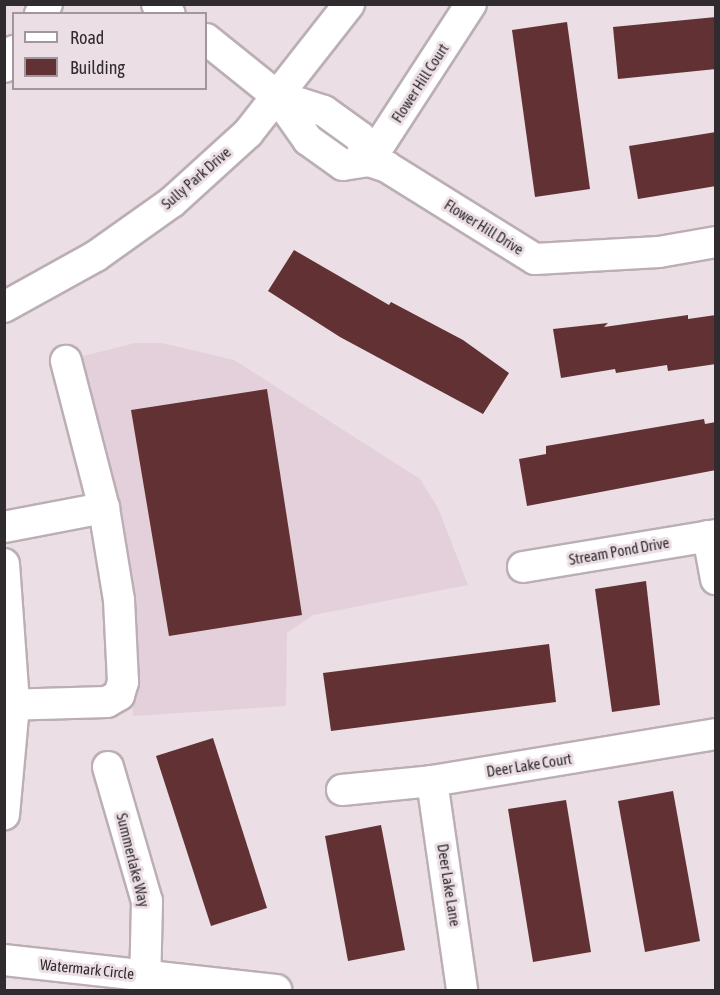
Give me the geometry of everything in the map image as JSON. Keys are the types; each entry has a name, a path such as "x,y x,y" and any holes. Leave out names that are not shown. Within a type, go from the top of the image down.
{"street":[{"name":"Sully Park Drive","path":"4,308 96,256 171,202 248,133 349,4"},
{"name":"Flower Hill Court","path":"369,161 471,4"},
{"name":"Flower Hill Drive","path":"207,40 277,96 308,140 343,165 369,161 387,166 535,259 659,252 716,242"},
{"path":"4,67 12,54"},
{"path":"9,705 81,706 119,695 124,671 119,600 104,508 66,361"},
{"path":"4,527 104,508"},
{"path":"712,536 716,579"},
{"name":"Stream Pond Drive","path":"523,567 712,536"},
{"path":"4,564 9,705 4,815"},
{"name":"Deer Lake Court","path":"342,790 432,781 716,734"},
{"name":"Summerlake Way","path":"108,767 147,901 147,983"},
{"name":"Deer Lake Lane","path":"432,781 462,990"},
{"name":"Watermark Circle","path":"4,960 147,983 276,990"}],"shaded area":[{"path":"135,343 162,343 234,360 420,479 438,508 468,585 313,615 287,633 286,706 133,716 126,552 79,357"}],"building":[{"path":"716,17 716,69 618,79 613,27"},
{"path":"567,22 590,189 535,197 512,30"},
{"path":"716,132 716,186 638,199 629,146"},
{"path":"294,250 389,305 391,302 463,340 509,373 483,414 340,337 268,291"},
{"path":"688,315 688,319 716,315 716,364 668,371 667,365 616,373 615,369 561,378 553,329 608,323 604,327"},
{"path":"267,389 302,615 169,636 131,410"},
{"path":"704,419 705,424 716,422 716,470 527,506 519,459 546,454 546,446"},
{"path":"646,581 660,705 612,712 595,589"},
{"path":"549,644 556,702 331,731 323,673"},
{"path":"213,738 267,908 211,926 156,756"},
{"path":"673,791 700,941 645,952 618,801"},
{"path":"566,800 591,952 533,962 508,809"},
{"path":"381,825 405,950 348,961 325,836"}]}
